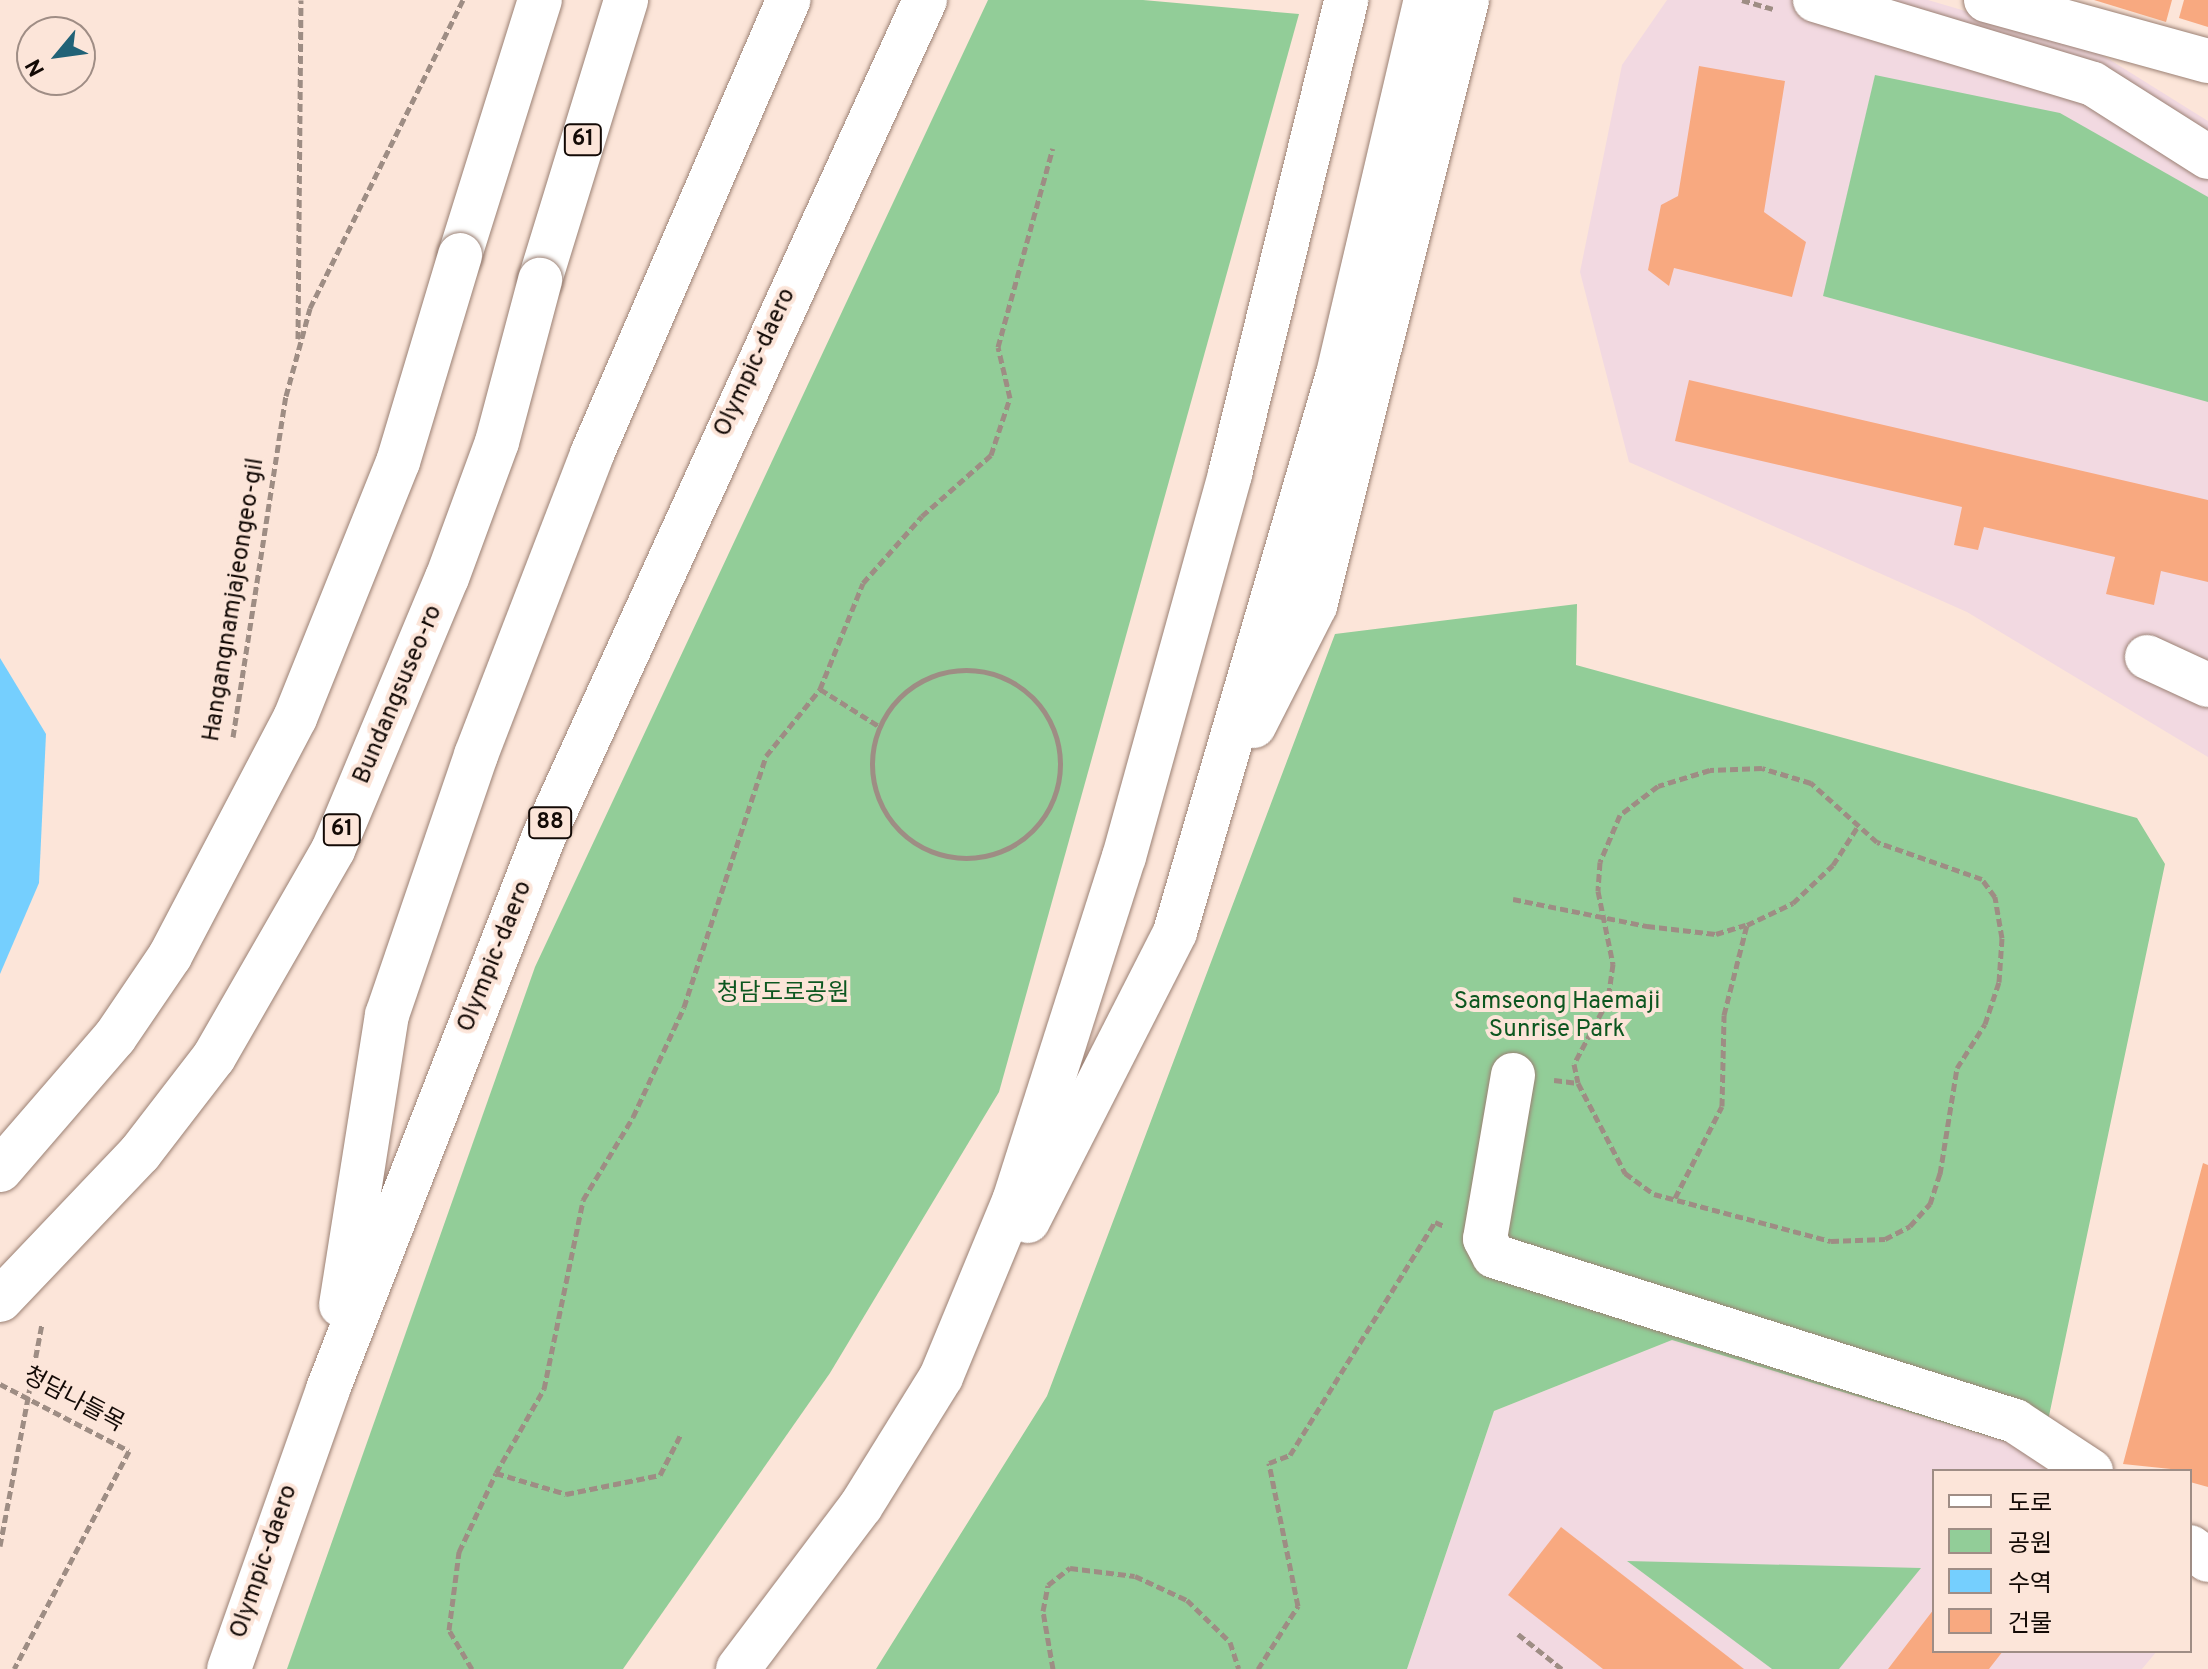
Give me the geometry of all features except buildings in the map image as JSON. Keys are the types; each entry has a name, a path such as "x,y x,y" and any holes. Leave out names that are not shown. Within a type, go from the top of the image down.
{"main road":[{"path":"0,1170 115,1037 170,956 295,718 398,462 540,0"},
{"name":"Bundangsuseo-ro","path":"0,1300 140,1153 214,1057 333,850 401,695 497,442 626,0"},
{"path":"328,1389 387,1015 476,755 592,454 788,0"},
{"name":"Olympic-daero","path":"229,1669 328,1389 598,710 925,0"},
{"path":"941,1377 1014,1201 1124,857 1230,474 1346,0"},
{"path":"738,1669 861,1506 941,1377 1085,1119 1175,932 1338,374 1426,0"},
{"path":"1208,817 1315,606 1467,0"},
{"path":"1815,0 2093,84 2208,157"},
{"path":"1986,0 2208,61"},
{"path":"2147,657 2208,685"},
{"path":"1513,1075 1485,1239 1494,1256 2015,1421 2088,1469"}],"path":[{"path":"298,345 301,0"},
{"name":"Hangangnamjajeongeo-gil","path":"230,751 298,345 349,221 463,0"},
{"path":"1742,0 1764,7"},
{"path":"472,1669 449,1630 459,1552 496,1473 544,1389 583,1200 633,1117 684,1007 766,756 820,689 863,583 922,516 991,455 1010,398 998,347 1053,148"},
{"path":"949,671 1009,680 1051,723 1060,753 1059,783 1048,812 1027,836 1000,853 969,859 924,847 888,817 875,788 872,757 880,727 896,701 949,671"},
{"path":"820,689 880,727"},
{"path":"1762,768 1811,783 1858,826 1877,842 1982,879 1995,897 2002,938 1999,982 1985,1024 1957,1068 1930,1204 1910,1226 1885,1239 1831,1241 1654,1194 1625,1173 1578,1083 1574,1064 1608,1000 1613,964 1604,921 1600,862 1620,815 1658,786 1710,770 1762,768"},
{"path":"1513,899 1604,921 1716,934 1747,925 1793,903 1833,865 1858,826"},
{"path":"1675,1198 1722,1106 1724,1015 1747,925"},
{"path":"1513,1075 1578,1083"},
{"path":"1258,1669 1298,1606 1269,1463 1290,1455 1435,1222"},
{"name":"청담나들목","path":"0,1384 129,1451 14,1669"},
{"path":"496,1473 566,1494 660,1475 681,1434"},
{"path":"1053,1669 1043,1611 1048,1585 1070,1568 1135,1576 1187,1600 1230,1642 1239,1669"},
{"path":"1518,1634 1562,1669"}],"shaded area":[{"path":"1667,0 1928,0 2091,48 2208,121 2208,757 1967,612 1629,462 1580,272 1622,65"},
{"path":"1672,1340 2014,1444 2046,1469 1932,1469 1932,1653 2155,1653 2142,1669 1407,1669 1494,1411"}],"green space":[{"name":"청담도로공원","path":"988,0 1143,0 1299,14 999,1092 830,1373 623,1669 287,1669 535,967"},
{"path":"1875,75 2060,113 2208,197 2208,402 1823,296"},
{"name":"Samseong Haemaji Sunrise Park","path":"1577,604 1576,665 2137,818 2165,864 2045,1435 2014,1444 1672,1340 1494,1411 1407,1669 876,1669 1047,1396 1335,634"},
{"path":"1627,1561 1921,1568 1839,1669 1772,1669"}],"water":[{"path":"0,658 46,734 39,883 0,974"}]}
